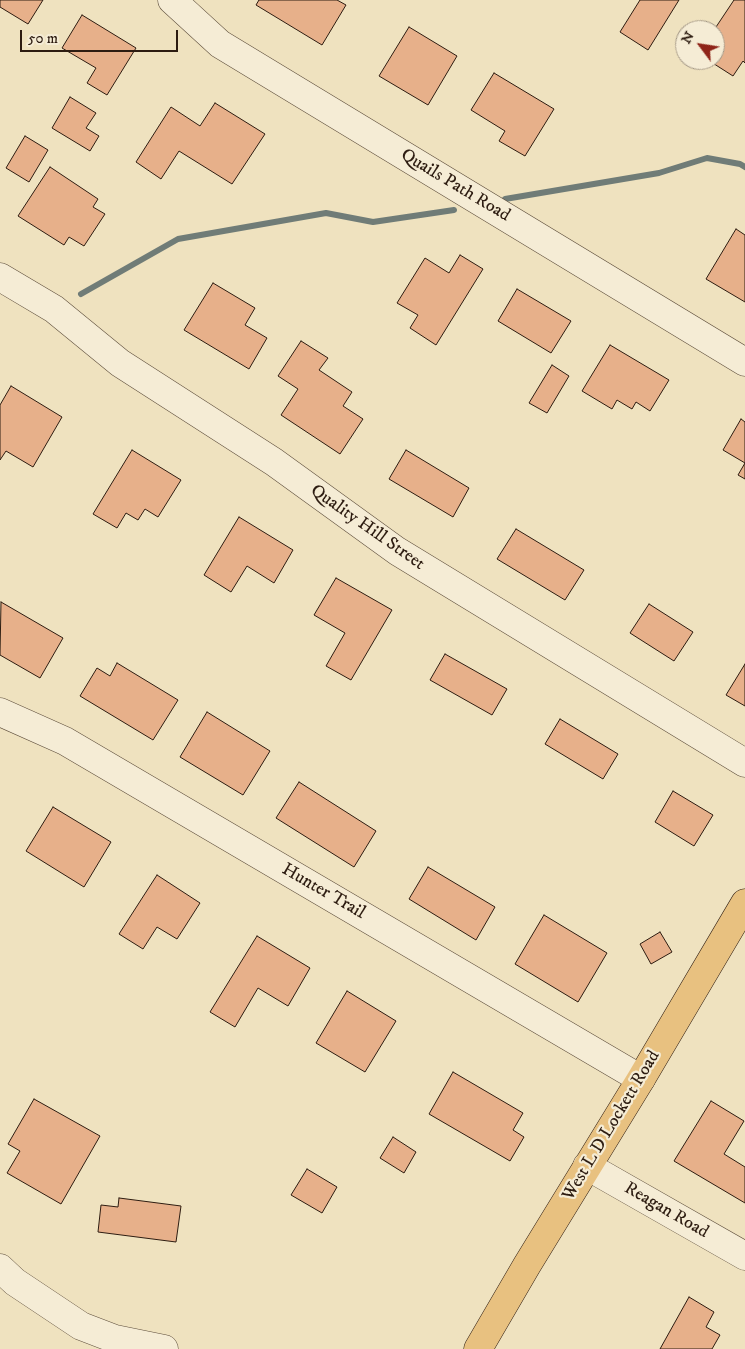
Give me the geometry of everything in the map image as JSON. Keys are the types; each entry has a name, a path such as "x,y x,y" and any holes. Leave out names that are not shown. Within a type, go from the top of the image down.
{"main road":[{"name":"West L D Lockett Road","path":"478,1349 745,903"}],"street":[{"name":"Quails Path Road","path":"172,0 220,44 745,362"},
{"name":"Quality Hill Street","path":"0,277 54,309 120,363 274,462 397,551 745,764"},
{"name":"Hunter Trail","path":"0,712 65,741 641,1079"},
{"name":"Reagan Road","path":"587,1166 745,1256"},
{"path":"0,1268 15,1282 81,1326 115,1339 164,1349"}],"building":[{"path":"0,0 43,0 28,24 0,7"},
{"path":"259,0 337,0 346,5 322,45 256,5"},
{"path":"640,0 679,0 648,50 620,32"},
{"path":"734,0 745,0 745,63 743,61 733,76 724,70 725,20 721,20"},
{"path":"82,15 136,48 107,95 87,83 96,68 62,48"},
{"path":"409,27 457,56 428,105 379,76"},
{"path":"494,73 554,109 525,156 499,141 505,131 471,110"},
{"path":"70,97 96,113 86,128 99,136 90,151 52,128"},
{"path":"215,103 265,134 232,184 179,151 161,179 136,162 171,107 200,126"},
{"path":"25,136 48,150 29,182 6,168"},
{"path":"50,167 98,199 93,207 105,214 84,246 69,237 64,245 18,216"},
{"path":"736,229 745,235 745,302 706,279"},
{"path":"460,255 483,269 436,345 410,328 418,315 397,303 425,258 449,273"},
{"path":"213,283 255,308 245,325 267,338 249,369 184,330"},
{"path":"517,289 571,321 551,353 498,321"},
{"path":"301,341 328,358 319,370 352,392 343,406 363,419 340,454 281,415 298,389 278,376"},
{"path":"610,345 669,380 650,411 636,402 632,409 617,400 612,409 582,391"},
{"path":"552,365 569,376 547,413 529,403"},
{"path":"11,386 62,417 33,467 6,451 0,460 0,405"},
{"path":"741,419 745,422 745,463 723,450"},
{"path":"132,450 181,480 158,517 145,509 138,520 126,513 117,528 93,514"},
{"path":"406,450 469,488 453,517 389,479"},
{"path":"745,463 745,479 738,475"},
{"path":"239,517 293,550 274,583 247,566 231,592 204,575"},
{"path":"516,529 584,570 565,600 497,559"},
{"path":"336,578 392,610 351,680 326,666 345,633 314,615"},
{"path":"1,602 63,638 40,678 0,655"},
{"path":"649,604 693,632 674,661 630,633"},
{"path":"445,654 507,689 492,715 430,680"},
{"path":"117,663 178,700 153,740 80,696 97,668 110,676"},
{"path":"745,664 745,706 726,695"},
{"path":"207,712 270,751 243,795 180,757"},
{"path":"560,719 618,754 603,779 545,744"},
{"path":"299,782 376,831 354,867 276,818"},
{"path":"673,791 713,815 694,846 655,822"},
{"path":"53,807 111,842 84,887 26,851"},
{"path":"428,867 495,907 476,940 409,899"},
{"path":"157,875 200,903 177,939 157,927 143,949 119,934"},
{"path":"544,915 607,953 578,1002 515,964"},
{"path":"660,932 672,952 651,964 640,944"},
{"path":"257,936 310,968 288,1006 258,988 235,1027 210,1012"},
{"path":"347,991 396,1021 365,1072 316,1043"},
{"path":"453,1072 523,1113 513,1130 524,1137 510,1161 429,1114"},
{"path":"34,1099 100,1136 61,1204 7,1173 20,1151 8,1144"},
{"path":"711,1101 744,1121 724,1154 745,1167 745,1203 674,1161"},
{"path":"393,1137 416,1152 404,1173 380,1158"},
{"path":"307,1169 337,1187 322,1213 291,1195"},
{"path":"119,1198 181,1206 176,1242 98,1232 101,1205 118,1207"},
{"path":"689,1297 714,1312 706,1327 720,1335 712,1349 660,1349"}],"waterway":[{"path":"505,199 659,173 707,158 740,164 745,167"},
{"path":"81,294 178,239 326,213 373,222 454,210"}]}
